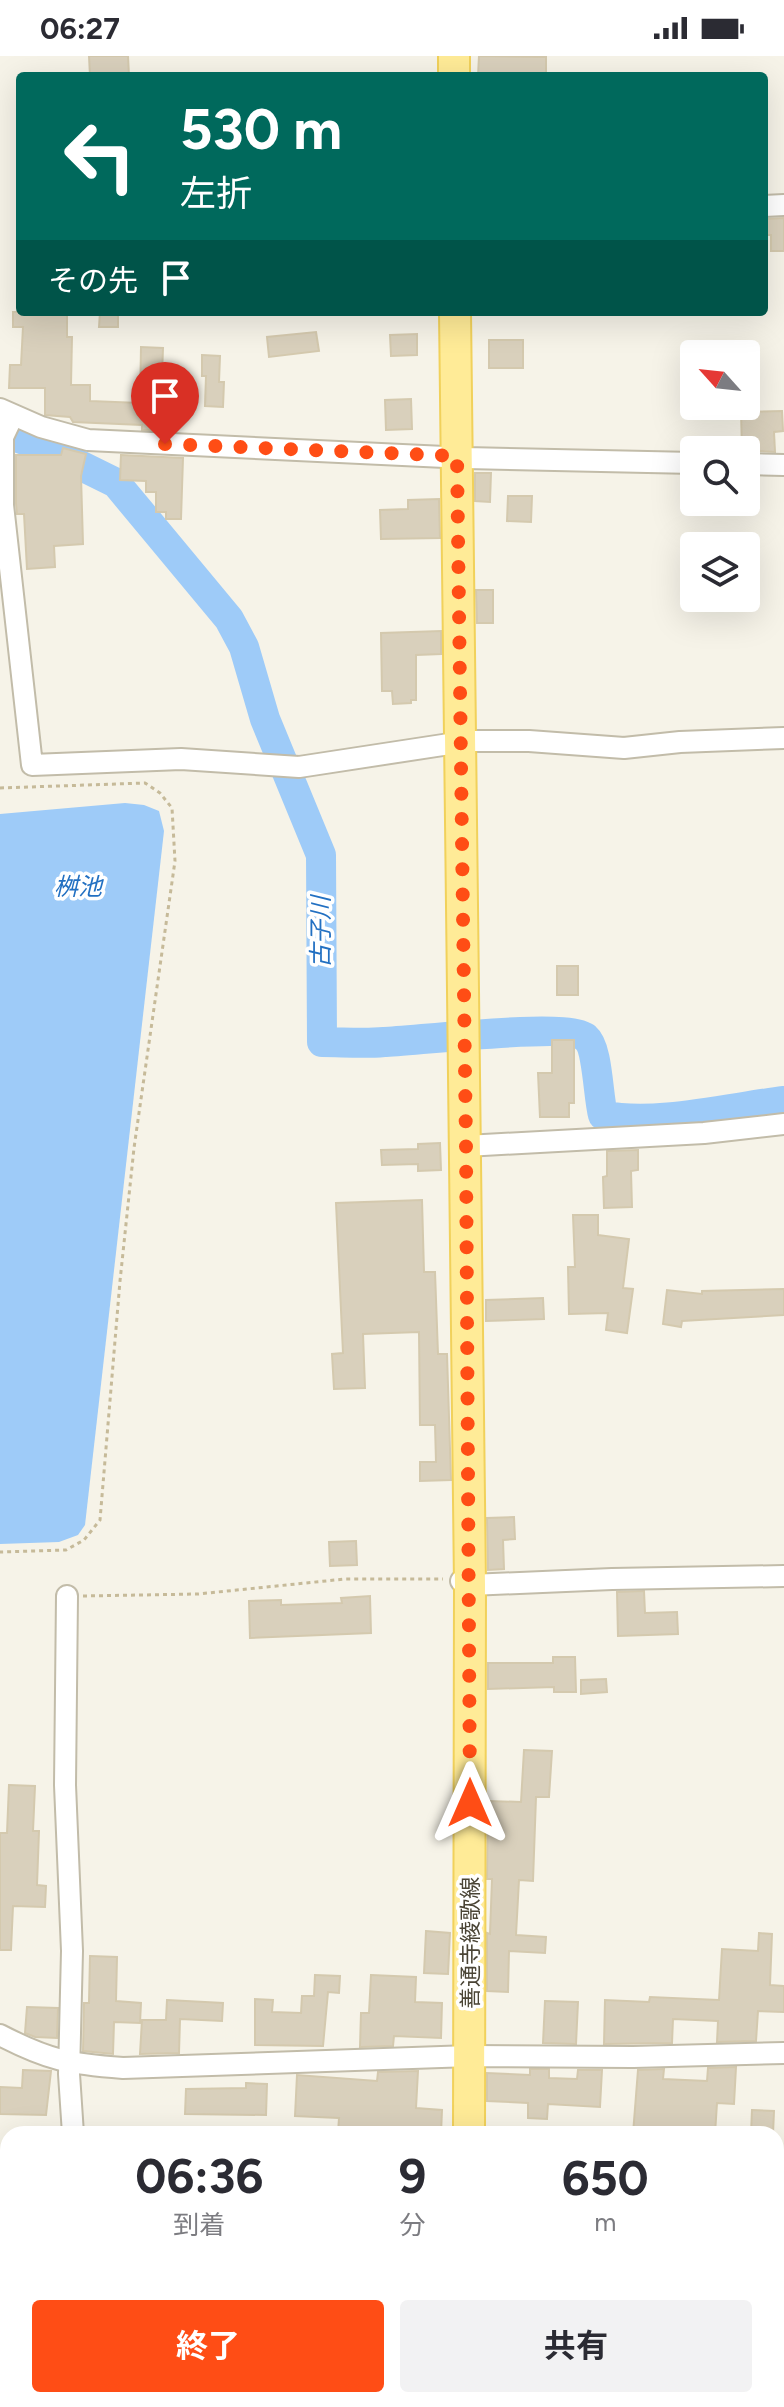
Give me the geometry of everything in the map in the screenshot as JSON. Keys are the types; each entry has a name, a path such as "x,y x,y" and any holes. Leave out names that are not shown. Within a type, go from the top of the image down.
{"main road":[{"name":"善通寺綾歌線","path":"455,316 466,1146 464,1582 469,2126"}],"street":[{"path":"680,463 466,458 88,440 6,412 3,505 8,644 32,765 181,759 299,767 460,743 529,741 624,748 680,742 784,738"},
{"path":"760,464 784,465"},
{"path":"466,1146 704,1133 784,1124"},
{"path":"464,1582 784,1576"},
{"path":"67,1596 65,1785 72,1951 69,2074 72,2126"},
{"path":"0,2035 30,2051 71,2064 123,2068 470,2056 784,2053"}],"path":[{"path":"0,788 145,783 160,793 172,808 175,861 134,1148 100,1520 84,1540 66,1550 0,1552"},
{"path":"67,1596 198,1594 345,1579 464,1582"}],"water":[{"name":"桝池","path":"125,803 144,805 159,811 164,831 85,1525 78,1535 59,1542 0,1544 0,814"}],"building":[{"path":"89,56 128,56 129,72 90,72"},
{"path":"479,56 546,57 546,72 478,72"},
{"path":"784,218 784,251 771,251 768,219"},
{"path":"13,312 16,316 67,316 67,337 72,337 71,385 90,385 90,401 140,403 141,347 163,348 160,430 142,430 142,425 73,422 70,417 45,415 45,388 9,388 10,365 21,365 23,327 13,327"},
{"path":"100,316 118,316 118,327 99,327"},
{"path":"316,332 319,351 269,357 267,337"},
{"path":"417,334 417,355 391,356 390,335"},
{"path":"489,340 523,340 523,368 489,368"},
{"path":"202,355 220,356 219,382 224,382 223,407 205,406 206,376 202,376"},
{"path":"411,399 412,429 386,430 385,400"},
{"path":"782,411 783,431 774,432 775,452 760,451 760,436 742,436 741,420 760,420 760,412"},
{"path":"63,448 86,454 81,476 83,544 54,546 55,567 27,569 24,514 17,514 16,504 16,455 61,455"},
{"path":"121,455 183,458 181,519 166,519 166,512 156,512 156,492 146,492 146,481 120,480"},
{"path":"475,473 491,473 490,502 475,501"},
{"path":"508,496 532,496 531,522 507,521"},
{"path":"439,499 440,538 381,539 380,510 408,509 408,500"},
{"path":"476,590 493,590 493,623 477,623"},
{"path":"441,631 441,654 416,655 416,700 393,704 392,691 382,691 381,633"},
{"path":"557,966 578,966 578,995 557,995"},
{"path":"552,1040 574,1040 574,1103 569,1103 569,1117 540,1117 538,1073 552,1073"},
{"path":"440,1143 441,1170 418,1171 418,1164 382,1165 381,1150 418,1149 418,1144"},
{"path":"638,1150 638,1170 631,1171 632,1207 604,1208 603,1177 607,1176 607,1151"},
{"path":"422,1200 424,1272 435,1272 438,1354 447,1354 451,1480 420,1481 420,1462 436,1462 435,1425 420,1425 419,1332 363,1334 365,1388 334,1389 332,1354 343,1353 336,1203"},
{"path":"573,1215 598,1215 598,1235 629,1239 623,1288 633,1289 627,1333 606,1330 608,1313 569,1314 568,1267 575,1267"},
{"path":"784,1289 784,1315 682,1321 681,1327 663,1324 667,1290 702,1294 702,1291"},
{"path":"543,1298 544,1319 486,1321 486,1300"},
{"path":"514,1517 515,1539 503,1540 504,1569 488,1570 487,1518"},
{"path":"356,1541 357,1565 330,1566 329,1542"},
{"path":"644,1591 645,1613 677,1612 678,1634 618,1636 617,1592"},
{"path":"370,1596 371,1633 250,1638 249,1601 281,1600 281,1605 342,1603 341,1598"},
{"path":"553,1657 575,1657 576,1692 554,1692 554,1687 488,1689 488,1663 553,1663"},
{"path":"606,1679 607,1692 581,1694 581,1680"},
{"path":"524,1750 552,1751 549,1797 536,1797 533,1881 519,1880 516,1935 546,1937 545,1953 509,1951 508,1992 487,1991 487,1933 490,1934 492,1879 487,1879 488,1801 521,1802"},
{"path":"9,1785 35,1786 33,1831 39,1831 37,1885 46,1886 45,1907 13,1906 11,1950 0,1950 0,1833 7,1833"},
{"path":"426,1931 450,1933 448,1974 424,1973"},
{"path":"759,1933 772,1934 770,1985 784,1986 784,2012 758,2011 756,2041 717,2042 718,2021 673,2019 672,2043 604,2044 605,2000 649,2002 650,1997 719,2000 722,1949 758,1951"},
{"path":"90,1956 117,1957 116,2001 141,2003 140,2023 114,2022 113,2054 83,2051 84,2003 89,2003"},
{"path":"315,1975 340,1976 339,1993 328,1992 323,2046 255,2045 255,1999 273,2000 272,2012 301,2013 302,1996 314,1996"},
{"path":"371,1975 416,1977 415,2002 442,2003 441,2038 394,2036 393,2046 360,2047 361,2013 369,2013"},
{"path":"167,2000 223,2003 222,2021 180,2019 179,2053 140,2054 142,2020 166,2020"},
{"path":"545,2001 578,2002 576,2044 543,2043"},
{"path":"27,2007 58,2008 57,2038 35,2037 25,2033"},
{"path":"736,2067 734,2104 717,2103 716,2126 634,2126 638,2070 664,2069 663,2079 707,2081 708,2068"},
{"path":"530,2069 549,2069 549,2078 577,2079 578,2070 602,2070 600,2107 548,2104 547,2119 528,2118 528,2103 487,2101 487,2073 530,2075"},
{"path":"23,2070 51,2071 46,2115 0,2114 0,2087 22,2088"},
{"path":"418,2071 416,2108 442,2110 441,2126 338,2126 339,2118 295,2116 297,2075 377,2081 378,2072"},
{"path":"246,2083 267,2084 266,2115 185,2114 186,2089 246,2088"},
{"path":"752,2110 774,2111 773,2126 751,2126"}],"waterway":[{"name":"古子川","path":"0,431 43,447 116,483 229,619 244,647 265,719 321,855 322,1042 376,1043 523,1032 574,1034 590,1043 603,1115 645,1119 784,1101"}],"route":[{"path":"165,444 457,456 470,1803"}]}
